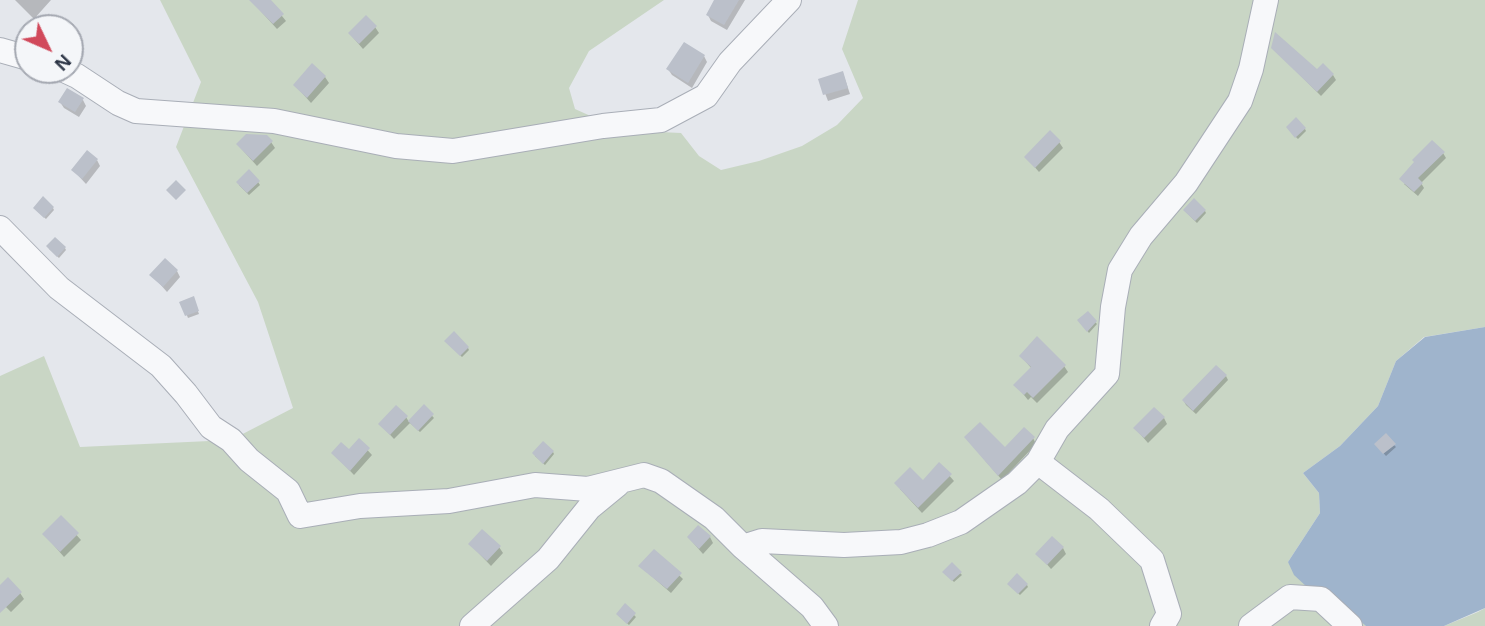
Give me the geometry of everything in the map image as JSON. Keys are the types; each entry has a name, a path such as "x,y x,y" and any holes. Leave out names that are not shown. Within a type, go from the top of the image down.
{"street":[{"path":"84,80 118,103 136,111 274,121 396,146 453,151 603,125 661,120 706,96 730,61 789,0"},
{"path":"743,547 762,541 844,545 901,542 928,535 961,522 1017,483 1038,462 1058,429 1107,374 1113,307 1120,270 1141,236 1186,183 1240,102 1251,69 1266,0"},
{"path":"0,228 59,288 161,366 187,394 211,427 231,440 249,460 288,491 300,516 360,506 449,501 535,485 588,489 644,475 661,481 714,518 812,607 826,626"},
{"path":"1038,462 1099,509 1152,561 1169,614 1161,626"},
{"path":"472,626 548,559 589,508 621,482"},
{"path":"1251,626 1290,597 1321,598 1350,626"}],"green space":[{"path":"160,0 664,0 589,51 569,88 575,109 639,131 681,133 699,156 721,170 759,161 802,146 837,125 863,98 842,49 858,0 1485,0 1485,327 1424,337 1396,361 1378,406 1340,446 1303,473 1319,493 1320,513 1288,562 1362,620 1366,626 0,626 0,376 44,356 80,447 231,440 293,408 258,302 176,147 201,82"},
{"path":"1485,608 1485,626 1444,626 1478,612"}],"water":[{"path":"1485,327 1485,608 1444,626 1366,626 1333,597 1307,587 1294,575 1288,562 1320,513 1319,493 1303,473 1340,446 1378,406 1396,361 1425,337"}],"building":[{"path":"249,0 271,0 284,14 273,24"},
{"path":"714,0 739,0 724,25 706,15"},
{"path":"366,15 377,26 359,44 348,33"},
{"path":"1275,32 1317,69 1323,63 1334,74 1317,92 1271,48"},
{"path":"684,42 705,55 688,83 666,69"},
{"path":"312,63 326,76 307,98 293,85"},
{"path":"843,71 848,88 823,95 818,79"},
{"path":"67,88 84,98 75,112 58,102"},
{"path":"1296,117 1306,128 1295,138 1286,127"},
{"path":"1050,130 1061,141 1035,168 1024,157"},
{"path":"246,134 267,135 273,141 253,161 236,144"},
{"path":"1432,140 1445,152 1418,178 1423,183 1414,192 1399,179 1414,162 1412,160"},
{"path":"87,150 98,159 82,179 71,170"},
{"path":"249,169 260,181 247,193 236,182"},
{"path":"176,180 186,190 176,200 166,190"},
{"path":"43,196 54,207 44,218 33,208"},
{"path":"1194,198 1206,210 1195,221 1183,210"},
{"path":"55,237 66,247 57,257 46,246"},
{"path":"165,258 178,270 163,287 149,275"},
{"path":"194,296 199,311 185,316 179,302"},
{"path":"1088,311 1097,321 1087,332 1077,320"},
{"path":"454,331 469,347 460,356 444,341"},
{"path":"1037,336 1066,365 1033,398 1027,392 1024,395 1013,385 1031,367 1019,356"},
{"path":"1216,365 1227,375 1193,411 1182,400"},
{"path":"424,404 434,414 418,431 408,421"},
{"path":"396,405 408,416 390,435 378,424"},
{"path":"1154,407 1165,417 1144,438 1133,428"},
{"path":"980,422 1005,447 1024,427 1035,437 998,476 964,437"},
{"path":"1386,433 1396,444 1383,454 1374,444"},
{"path":"359,438 370,448 350,471 331,453 341,442 349,449"},
{"path":"543,441 554,451 543,464 532,453"},
{"path":"939,462 952,474 918,508 894,483 910,467 923,480"},
{"path":"61,515 79,533 60,552 42,534"},
{"path":"698,525 711,536 699,549 687,537"},
{"path":"482,529 501,546 487,561 468,544"},
{"path":"1052,536 1064,547 1047,565 1035,554"},
{"path":"654,549 682,573 667,589 638,566"},
{"path":"952,562 962,572 952,581 942,572"},
{"path":"1017,573 1028,584 1018,594 1007,584"},
{"path":"8,577 22,592 0,613 0,585"},
{"path":"625,603 636,613 627,624 616,614"}]}
